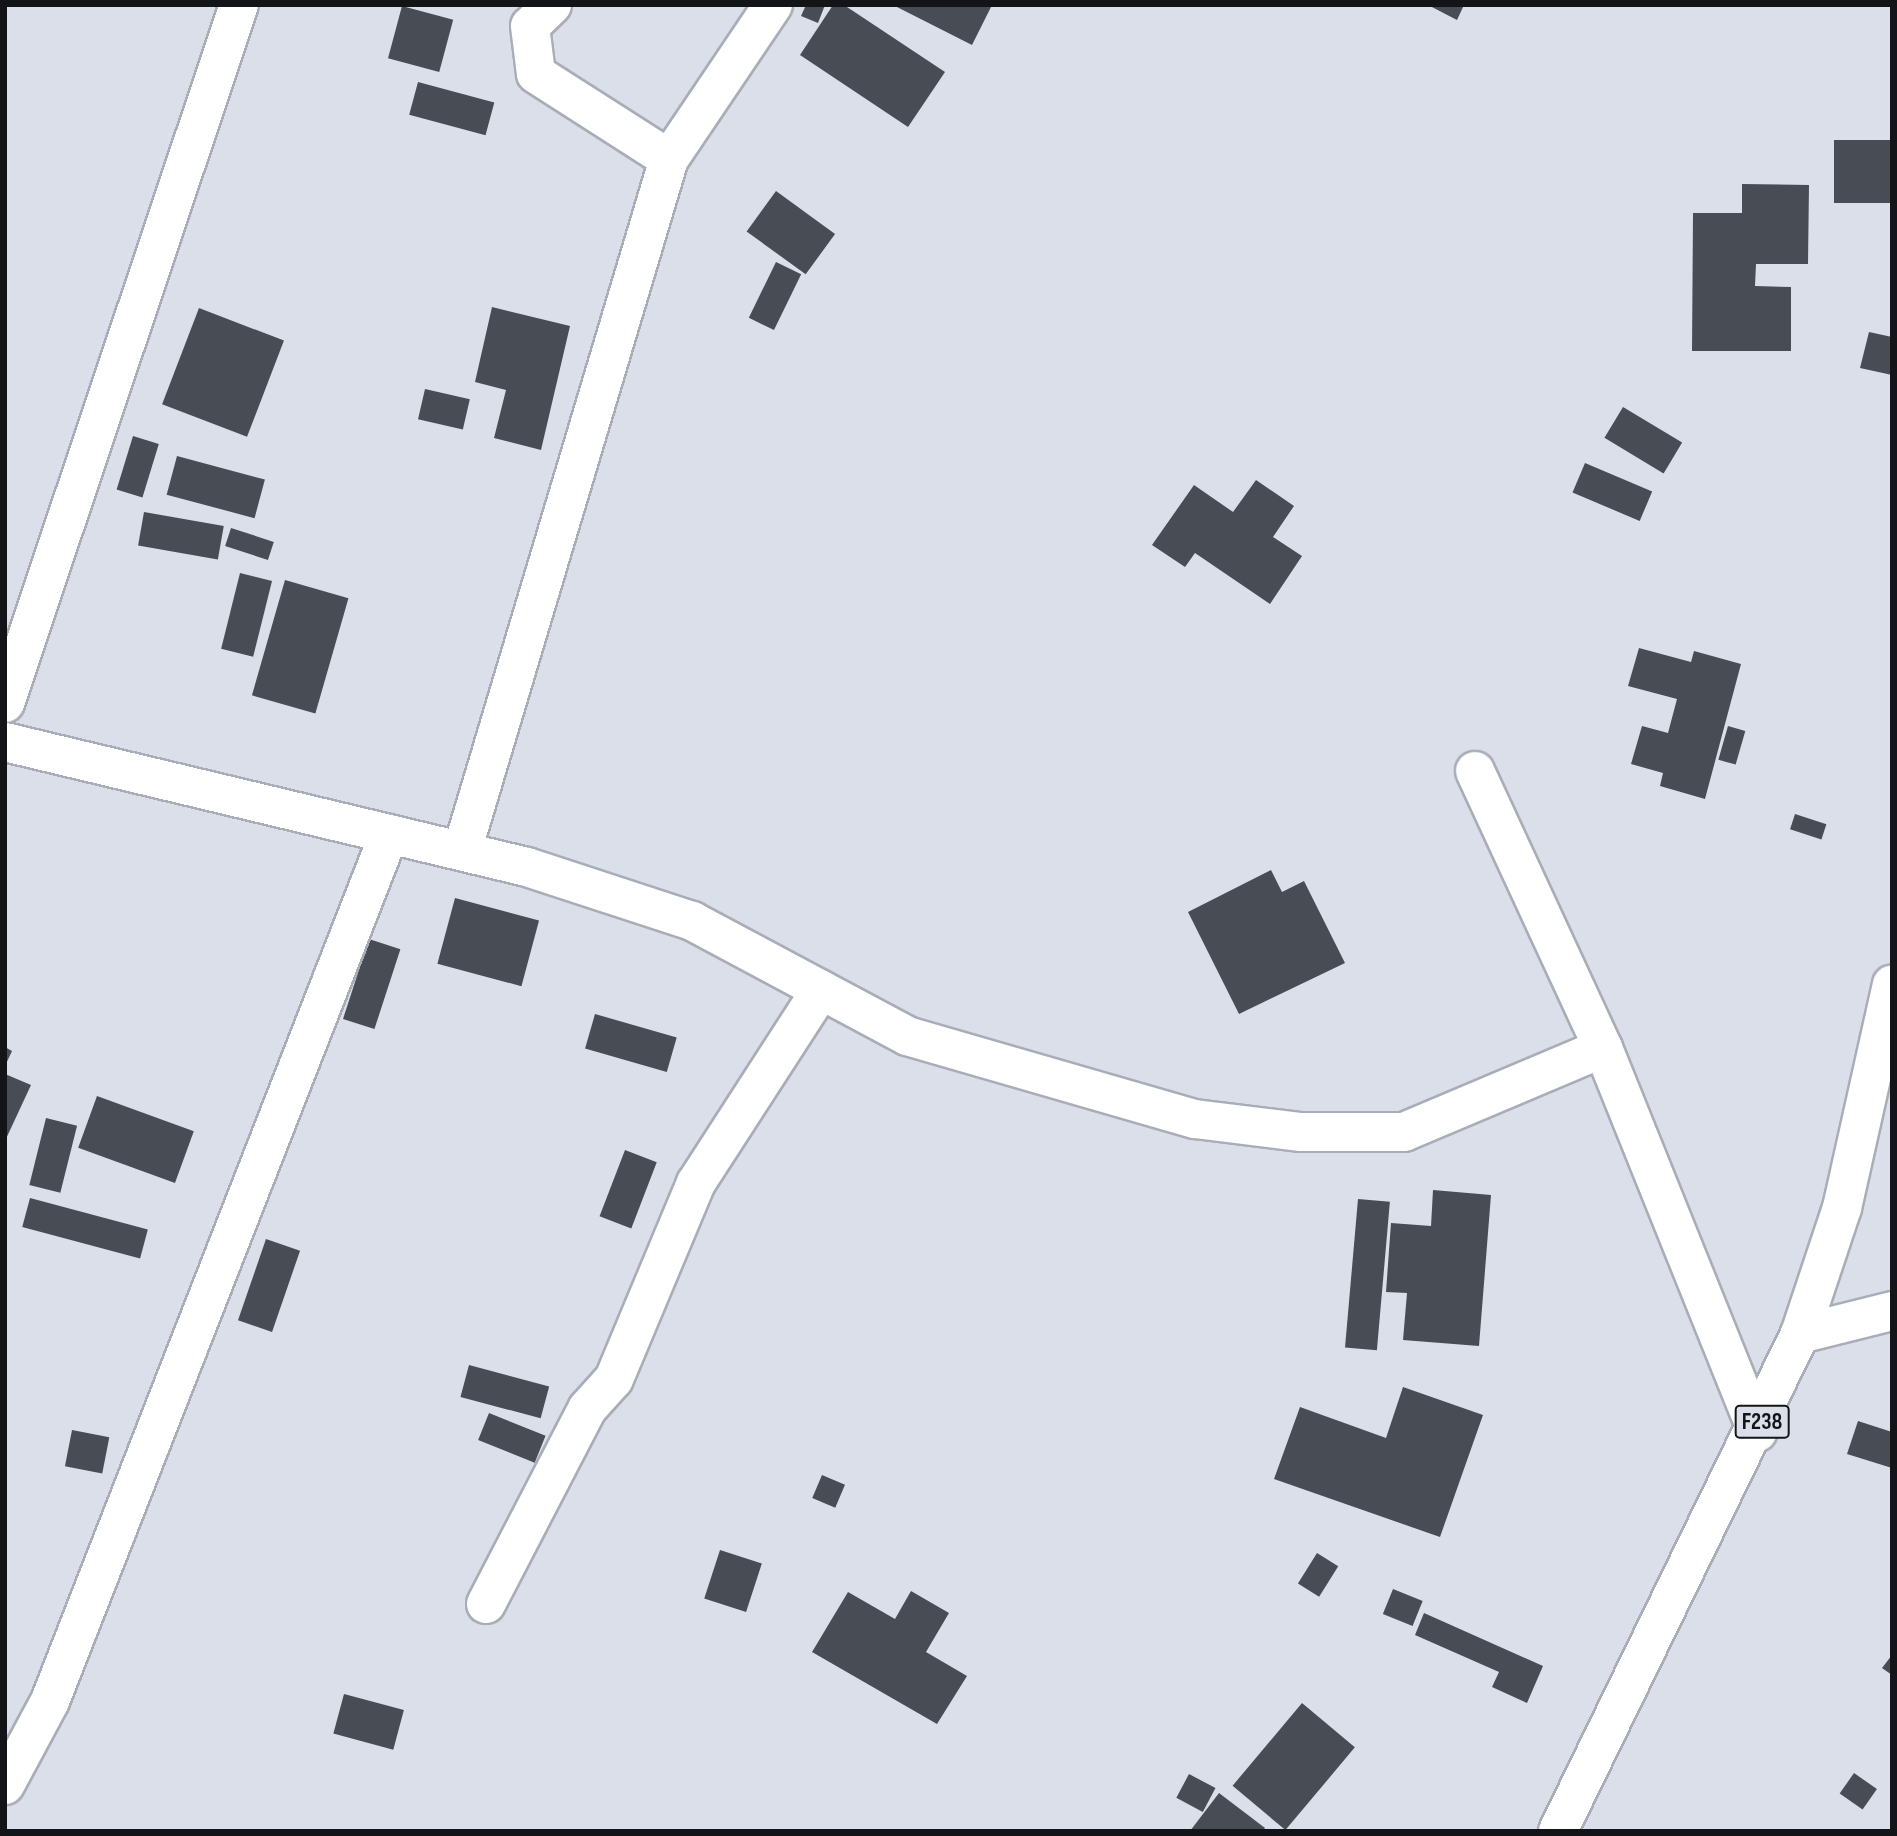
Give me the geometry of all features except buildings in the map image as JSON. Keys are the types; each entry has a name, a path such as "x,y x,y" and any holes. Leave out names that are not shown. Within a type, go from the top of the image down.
{"street":[{"path":"5,703 239,5"},
{"path":"552,5 530,26 536,74 669,159"},
{"path":"462,851 669,159 773,5"},
{"path":"5,742 462,851 692,921 907,1036 1035,1076 1195,1119 1301,1132 1404,1132 1603,1048"},
{"path":"1475,771 1603,1048 1757,1432"},
{"path":"5,1785 50,1701 389,834"},
{"name":"F238","path":"1558,1831 1757,1432 1800,1334 1842,1208 1892,985"},
{"path":"486,1604 587,1409 614,1379 696,1183 821,990"},
{"path":"1800,1334 1892,1311"}]}
